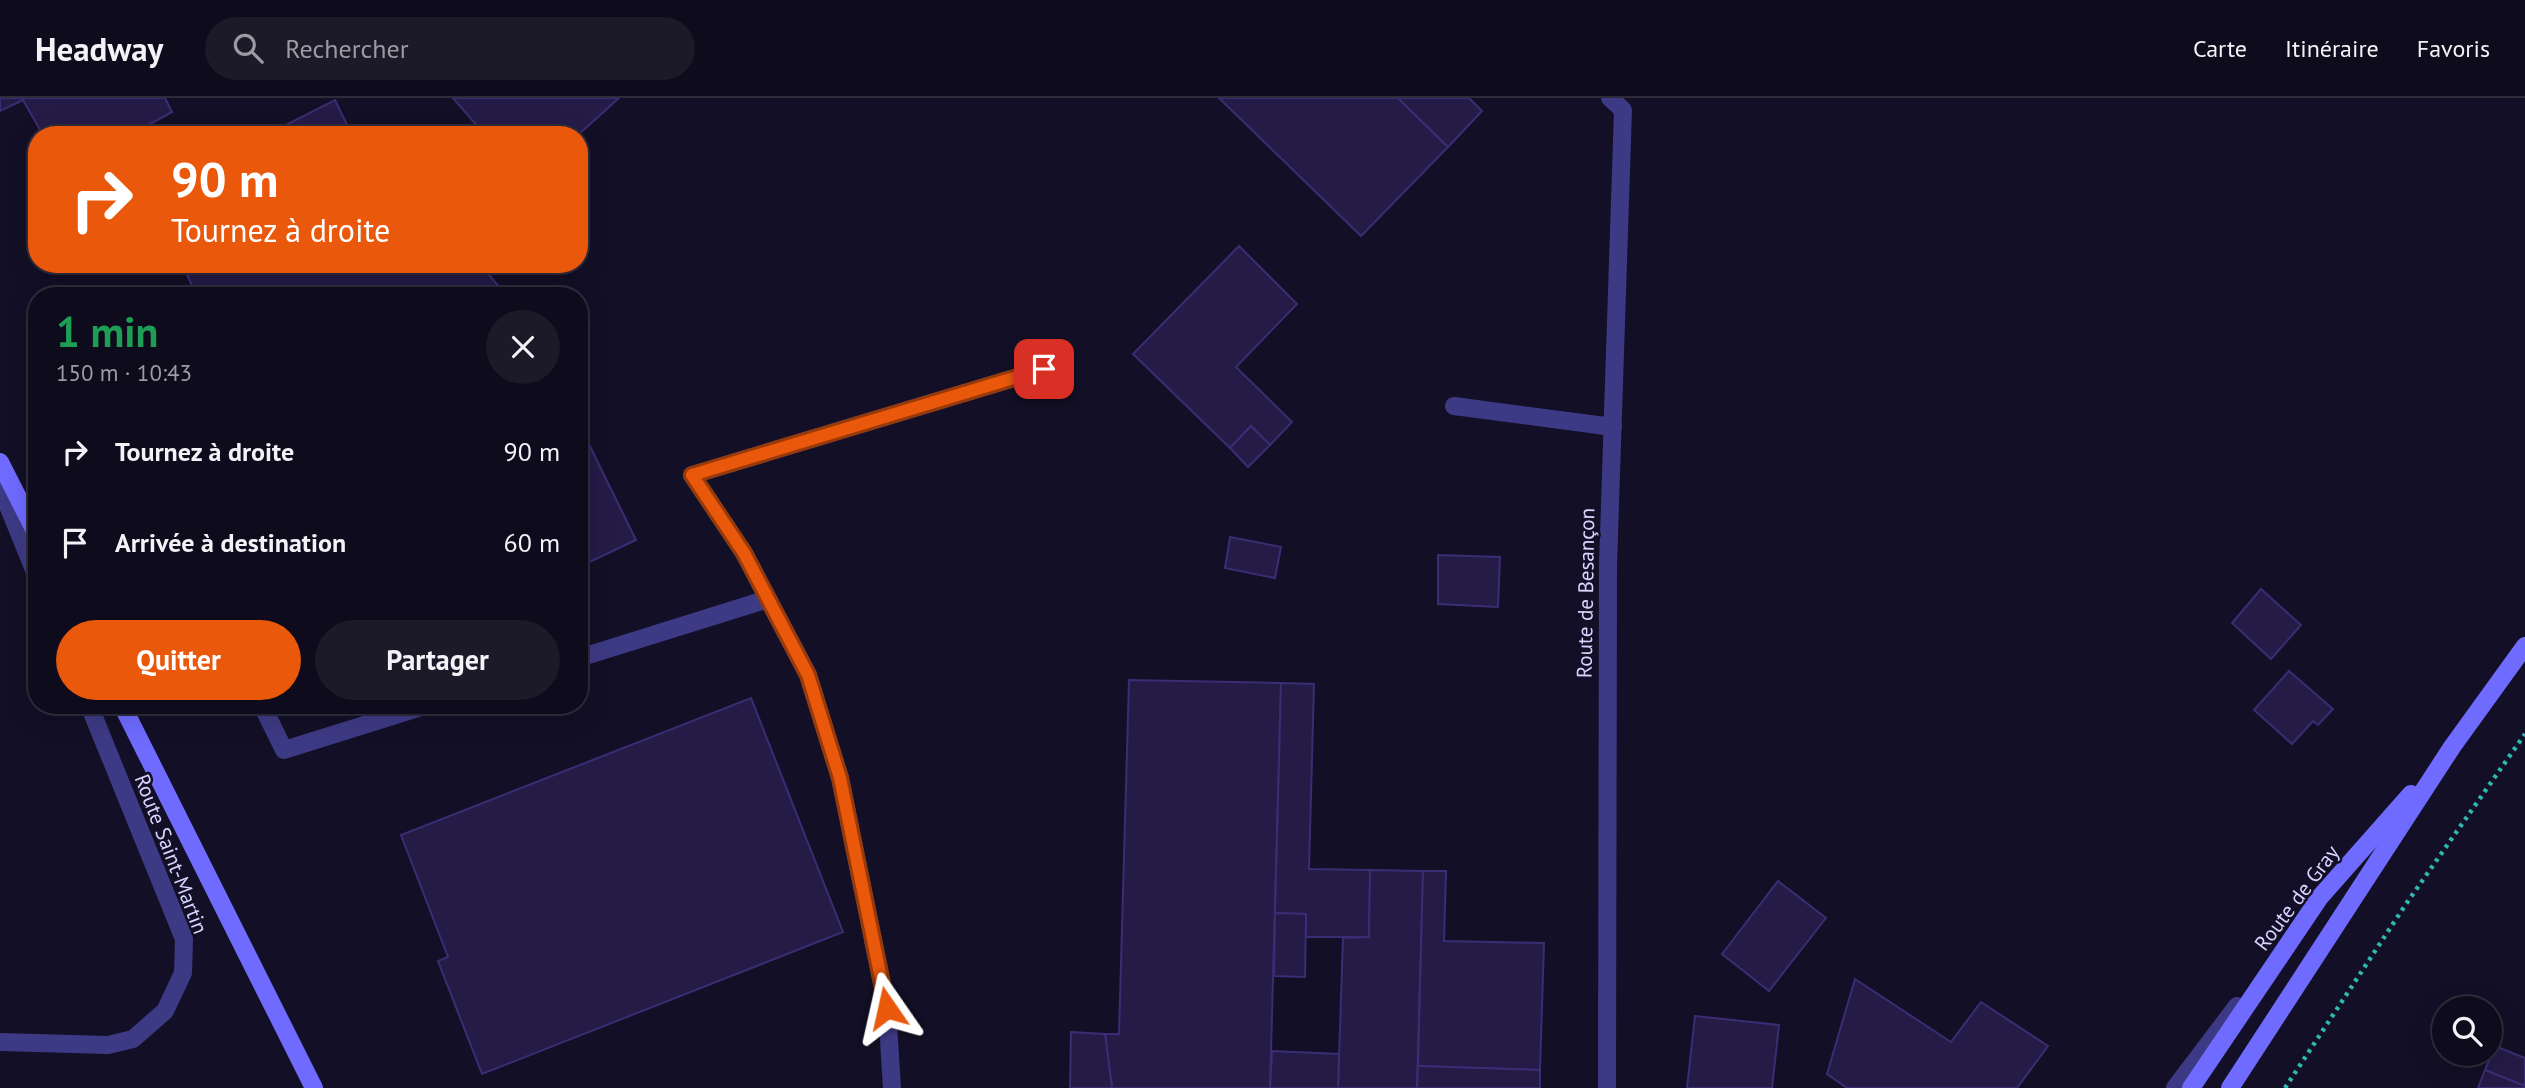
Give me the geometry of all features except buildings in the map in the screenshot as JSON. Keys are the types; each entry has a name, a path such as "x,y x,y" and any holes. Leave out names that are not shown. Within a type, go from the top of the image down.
{"main road":[{"path":"0,462 28,517"},
{"name":"Route de Gray","path":"2230,1088 2452,747 2525,646"},
{"path":"127,714 314,1088"},
{"name":"Route de Gray","path":"2191,1088 2320,897 2452,747"}],"street":[{"name":"Route de Besançon","path":"1607,1088 1608,565 1619,102"},
{"path":"892,1088 887,1008 840,778 808,675 744,553 692,475 1044,369"},
{"path":"1454,406 1613,427"},
{"path":"0,486 28,555"},
{"path":"588,655 768,599"},
{"name":"Route Saint-Martin","path":"0,1042 108,1045 133,1039 165,1011 183,973 184,939 93,714"},
{"path":"266,714 284,750 399,714"},
{"path":"2175,1088 2320,897"}],"path":[{"path":"2285,1088 2406,904 2525,733"}],"route":[{"path":"887,1008 840,778 808,675 744,553 692,475 1044,369"}]}
